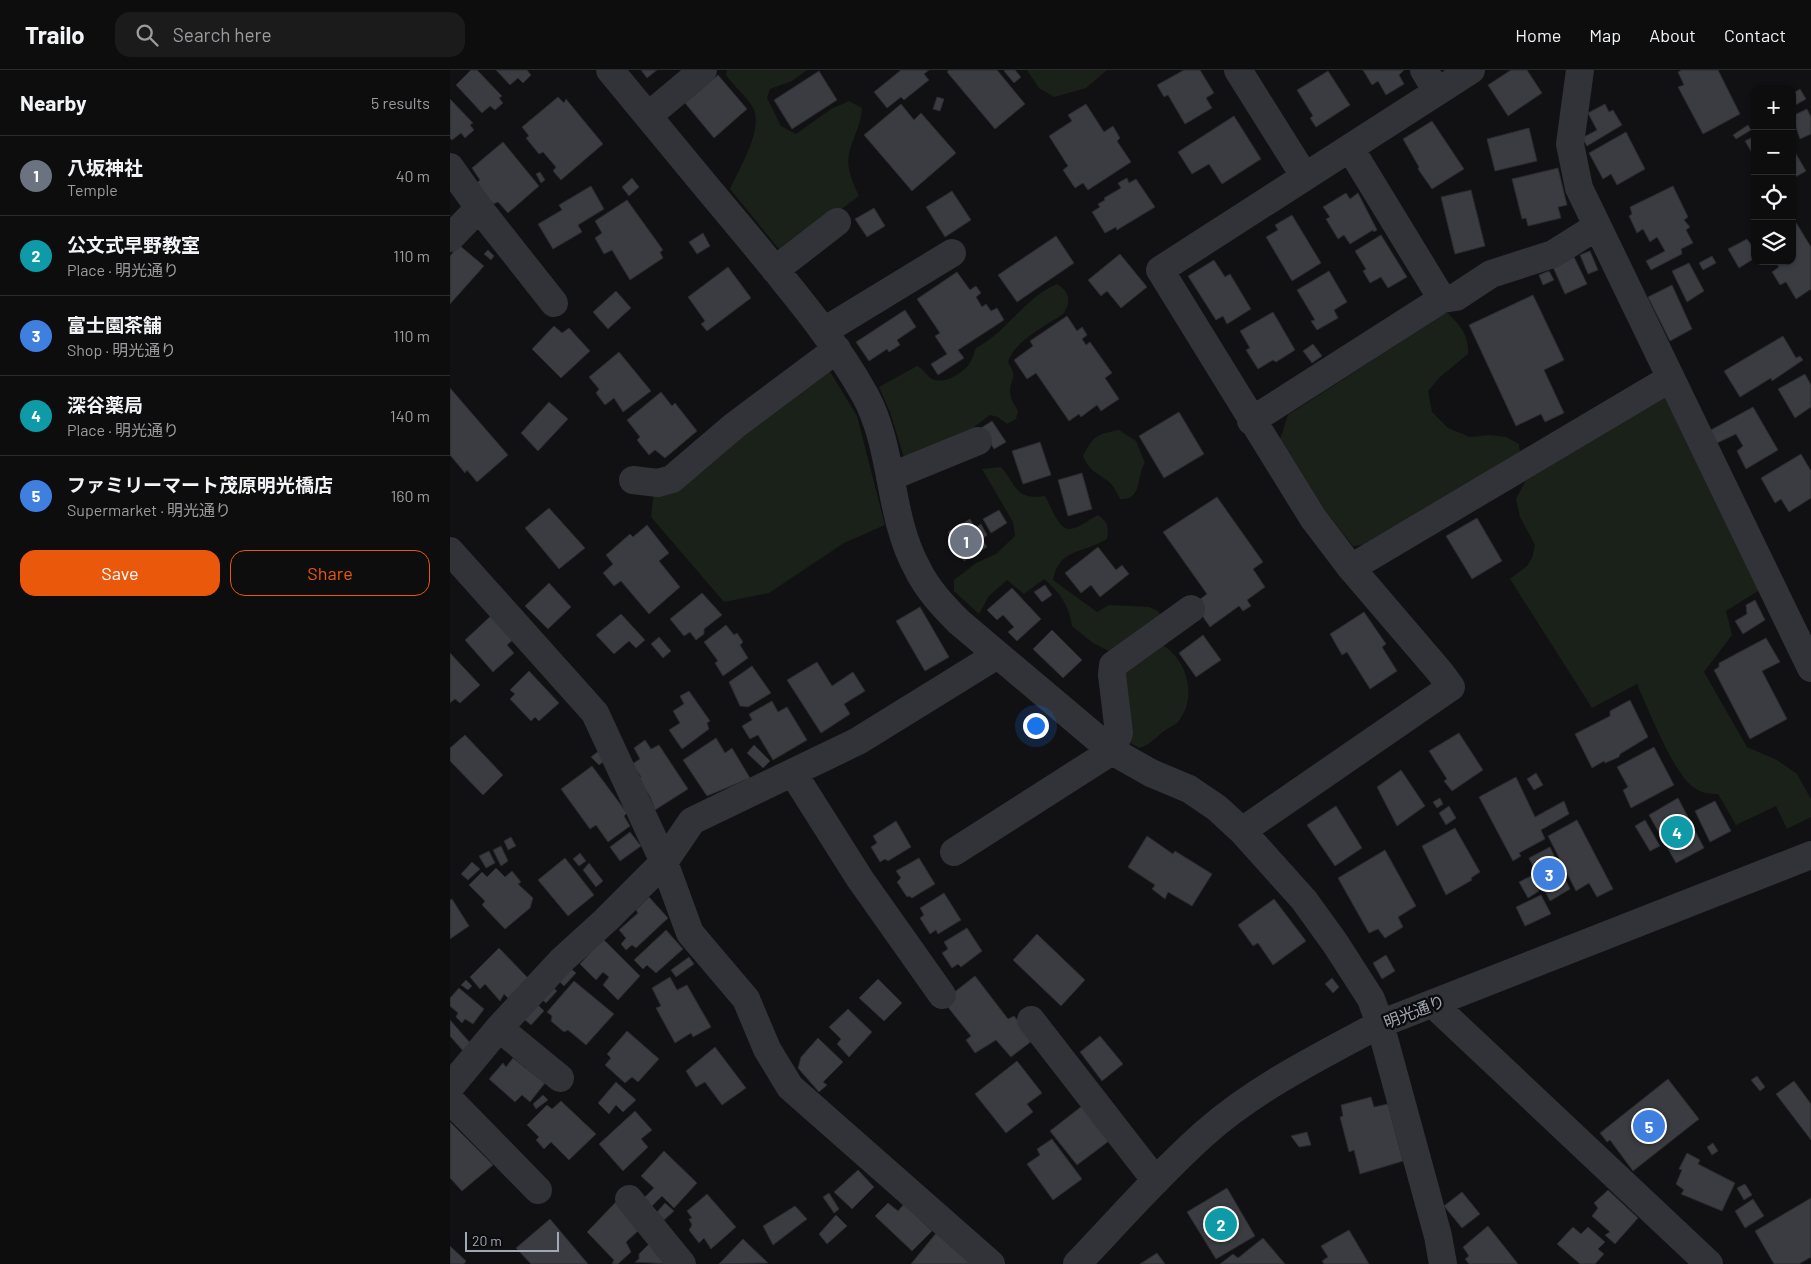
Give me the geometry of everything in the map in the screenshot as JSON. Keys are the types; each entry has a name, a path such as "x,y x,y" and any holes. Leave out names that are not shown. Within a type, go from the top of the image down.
{"street":[{"path":"610,70 775,270 830,340 866,397 873,413 907,546 917,568 944,606 997,655 1112,751 1151,773 1189,789 1217,808 1242,831 1304,900 1334,943 1371,999 1380,1024 1438,1236 1443,1264"},
{"path":"648,116 703,70"},
{"path":"1238,70 1305,177"},
{"path":"1242,831 1451,687 1350,568 1313,518 1251,421 1160,270 1350,148 1430,81 1471,70"},
{"path":"1580,70 1570,144 1578,188 1811,668"},
{"path":"1350,148 1442,299"},
{"path":"450,167 479,208 554,303"},
{"path":"450,238 479,208"},
{"path":"775,270 838,222"},
{"path":"1251,421 1442,299 1456,297 1491,274 1554,254 1596,227"},
{"path":"633,480 658,483 672,479 830,340 952,253"},
{"path":"1350,568 1670,378"},
{"path":"890,477 978,441"},
{"path":"450,551 595,713 664,862 690,933 746,999 767,1048 790,1088 991,1264"},
{"path":"954,852 1112,751 1119,733 1112,675 1113,665 1191,609"},
{"path":"450,1087 500,1028 562,960 606,920 664,862 692,821 793,774 858,741 997,655"},
{"path":"793,774 860,879 942,995"},
{"name":"明光通り","path":"1076,1264 1206,1132 1254,1097 1324,1054 1380,1024 1811,856"},
{"path":"1432,1004 1709,1264"},
{"path":"1032,1020 1156,1181"},
{"path":"500,1028 560,1078"},
{"path":"450,1100 538,1190"},
{"path":"628,1199 682,1264"}],"shaded area":[{"path":"727,70 807,70 792,81 770,89 767,98 781,126 796,134 831,109 849,101 862,108 848,159 854,186 859,196 782,253 730,189 753,138 756,117 753,108 744,95 726,75"},
{"path":"1027,70 1107,70 1086,88 1054,97 1039,88"},
{"path":"1057,284 1067,293 1068,305 1066,310 1017,347 1011,354 1008,362 1013,372 1010,392 1018,411 1016,419 1007,424 998,417 990,415 974,427 977,431 905,461 890,412 879,387 917,366 932,379 942,380 953,377 963,371 970,363 976,348 997,333 1045,290"},
{"path":"1447,312 1460,326 1465,336 1468,354 1440,377 1428,391 1432,412 1448,428 1470,437 1490,435 1506,437 1519,444 1520,455 1369,544 1353,546 1325,511 1280,439 1288,415"},
{"path":"826,365 857,416 885,525 844,543 769,593 724,602 651,517 654,491"},
{"path":"1666,392 1761,589 1726,611 1732,635 1704,672 1747,747 1777,760 1797,774 1811,799 1811,817 1787,829 1776,806 1736,825 1718,794 1705,793 1693,787 1677,768 1669,754 1637,684 1592,708 1510,579 1527,566 1532,558 1535,545 1520,517 1516,499 1529,474"},
{"path":"1119,430 1136,441 1145,463 1136,492 1127,499 1120,499 1112,485 1091,469 1083,456 1096,437"},
{"path":"1001,467 1022,494 1035,497 1045,496 1062,526 1070,529 1077,527 1098,515 1107,525 1107,539 1066,557 1060,562 1053,580 1097,612 1109,605 1149,607 1158,611 1161,618 1113,653 1093,643 1072,626 1069,612 1063,600 1044,579 1024,594 1007,580 989,596 979,614 954,591 954,580 976,563 996,554 1015,536 1013,522 982,469"},
{"path":"1157,642 1176,656 1182,666 1188,689 1188,701 1184,713 1177,723 1139,748 1129,742 1123,670"}],"building":[{"path":"471,70 477,70 502,96 499,98 503,103 495,110 490,106 482,113 456,85"},
{"path":"496,70 527,70 531,75 523,83 518,78 510,85"},
{"path":"641,70 657,70 647,78"},
{"path":"901,70 929,70 924,74 929,80 904,100 901,97 887,108 874,92"},
{"path":"949,70 997,70 1025,104 995,129 947,72"},
{"path":"1005,70 1015,70 1021,77 1014,83"},
{"path":"1184,70 1200,70 1214,93 1206,98 1212,108 1185,124 1168,95 1164,97 1157,85"},
{"path":"1363,70 1404,70 1399,75 1404,84 1386,95 1378,81 1372,85"},
{"path":"1511,70 1527,70 1542,93 1508,116 1488,85"},
{"path":"1682,70 1718,70 1740,114 1703,134 1678,87 1684,85 1678,72"},
{"path":"819,71 837,100 792,129 774,100"},
{"path":"1328,71 1350,105 1316,127 1310,118 1313,116 1297,90"},
{"path":"718,75 747,109 714,138 685,103"},
{"path":"1800,89 1806,99 1796,105 1796,92"},
{"path":"558,97 564,103 566,99 603,144 561,180 553,171 556,167 543,152 539,154 526,138 529,136 522,127"},
{"path":"937,97 944,99 940,111 933,109"},
{"path":"450,99 473,123 470,125 474,130 465,138 461,133 452,140 450,138"},
{"path":"901,104 914,120 921,113 956,153 912,191 864,135"},
{"path":"1086,104 1104,132 1113,126 1120,138 1117,141 1131,162 1088,190 1083,183 1075,188 1063,170 1068,166 1049,136 1072,121 1068,115"},
{"path":"1605,104 1609,112 1613,110 1622,125 1587,146 1582,138 1597,130 1588,113"},
{"path":"1807,109 1811,117 1811,134 1800,139 1796,128 1796,114"},
{"path":"1234,116 1261,159 1222,184 1209,164 1192,174 1178,152"},
{"path":"1432,121 1464,169 1432,189 1418,169 1419,167 1403,139"},
{"path":"1748,125 1751,130 1736,139 1733,135"},
{"path":"1529,128 1537,161 1495,171 1487,139"},
{"path":"1626,132 1645,169 1617,185 1611,174 1603,179 1589,153"},
{"path":"1751,138 1751,151 1745,141"},
{"path":"503,142 539,186 508,213 498,202 493,204 477,183 480,180 472,168"},
{"path":"1796,154 1806,171 1796,177"},
{"path":"1558,168 1567,205 1558,207 1561,218 1528,226 1526,218 1522,219 1512,179"},
{"path":"540,172 545,180 541,183 536,174"},
{"path":"632,178 639,187 629,196 622,187"},
{"path":"1127,178 1129,183 1136,179 1155,207 1117,230 1116,227 1105,233 1092,212 1100,207 1098,204 1105,200 1104,198 1121,188 1118,183"},
{"path":"591,186 604,209 578,225 582,232 553,249 538,224 562,210 559,205"},
{"path":"1673,186 1688,217 1684,220 1690,227 1686,230 1693,243 1681,249 1682,254 1651,270 1646,261 1665,251 1657,237 1650,242 1643,229 1637,233 1629,216 1632,214 1630,207"},
{"path":"1471,190 1485,246 1455,254 1441,197"},
{"path":"952,191 971,220 945,237 926,207"},
{"path":"1346,193 1350,199 1358,193 1377,230 1374,232 1373,230 1350,244 1344,235 1338,239 1326,219 1330,217 1323,207"},
{"path":"627,200 663,250 660,252 663,258 630,280 612,250 604,254 595,238 602,233 595,221"},
{"path":"874,208 885,226 867,237 855,219"},
{"path":"1292,215 1321,263 1292,281 1266,237 1278,230 1275,225"},
{"path":"1796,223 1811,247 1811,289 1796,299 1786,282 1780,285 1772,272 1779,267 1778,265 1796,265"},
{"path":"703,233 710,246 697,254 689,242"},
{"path":"1381,235 1407,277 1388,288 1381,277 1370,283 1363,271 1366,269 1355,251"},
{"path":"1056,236 1074,263 1017,302 998,275"},
{"path":"1747,239 1751,244 1751,260 1739,268 1728,249"},
{"path":"459,245 484,266 450,304 450,256"},
{"path":"488,250 494,256 491,260 484,254"},
{"path":"1590,251 1598,270 1588,274 1580,255"},
{"path":"1120,254 1147,287 1121,308 1107,291 1101,296 1088,280"},
{"path":"1712,256 1716,263 1703,270 1699,263"},
{"path":"1574,257 1587,284 1565,294 1553,267"},
{"path":"1214,260 1225,277 1230,274 1251,309 1227,324 1223,316 1216,320 1188,276"},
{"path":"1689,263 1704,291 1687,302 1672,271"},
{"path":"728,267 751,298 707,331 701,324 705,321 688,297"},
{"path":"1329,271 1347,302 1334,310 1338,318 1317,330 1311,321 1315,320 1297,290"},
{"path":"1549,271 1554,280 1543,285 1539,275"},
{"path":"957,272 970,290 976,286 981,293 976,297 982,307 986,304 991,311 997,308 1004,320 958,350 964,358 938,375 931,364 947,354 935,336 940,333 917,299"},
{"path":"1672,285 1692,329 1670,341 1648,297"},
{"path":"616,291 631,308 608,329 593,312"},
{"path":"1533,295 1564,360 1544,370 1564,413 1545,422 1541,414 1516,426 1469,325"},
{"path":"905,310 916,327 897,340 900,345 889,352 887,349 869,361 856,342"},
{"path":"1273,312 1295,350 1276,362 1273,360 1258,369 1246,350 1250,348 1240,331"},
{"path":"1067,316 1077,331 1082,327 1087,335 1082,339 1086,345 1090,342 1112,373 1105,378 1119,399 1101,411 1097,405 1081,417 1079,414 1069,421 1036,373 1027,379 1014,360 1033,346 1030,341"},
{"path":"554,326 562,333 569,328 590,351 561,378 532,349"},
{"path":"1783,336 1796,358 1800,356 1803,360 1772,381 1771,378 1740,397 1724,371"},
{"path":"1313,344 1322,356 1312,363 1303,351"},
{"path":"619,352 651,391 623,412 614,398 605,405 596,393 599,389 589,377"},
{"path":"1805,374 1811,385 1811,407 1795,418 1778,389"},
{"path":"450,388 508,455 477,482 467,470 465,473 450,455"},
{"path":"661,392 672,406 675,403 697,431 665,458 655,450 649,455 637,440 640,437 627,420"},
{"path":"549,402 568,419 538,451 521,433"},
{"path":"1753,407 1778,450 1746,469 1737,451 1743,446 1736,434 1715,444 1709,431"},
{"path":"1179,412 1204,454 1164,478 1139,436"},
{"path":"992,421 1006,442 994,449 981,428"},
{"path":"1040,442 1051,475 1023,484 1012,451"},
{"path":"1801,454 1811,471 1811,498 1789,512 1781,499 1775,503 1761,478"},
{"path":"1082,473 1092,509 1068,516 1058,480"},
{"path":"1217,497 1263,562 1253,569 1265,587 1247,600 1251,606 1243,611 1239,606 1210,627 1194,604 1207,594 1163,532"},
{"path":"549,508 585,548 559,569 525,528"},
{"path":"999,510 1007,523 991,533 983,519"},
{"path":"1477,518 1502,561 1472,579 1446,536"},
{"path":"970,519 975,528 981,524 987,535 982,539 987,547 964,561 959,552 955,555 948,542 952,539 948,532"},
{"path":"647,525 669,553 659,561 680,587 649,614 621,581 614,586 603,573 613,564 606,555 630,534 633,537"},
{"path":"1098,547 1116,570 1122,565 1129,574 1100,597 1091,585 1081,593 1065,573"},
{"path":"549,583 571,607 548,629 525,606"},
{"path":"1045,585 1052,595 1042,602 1034,592"},
{"path":"1012,588 1041,619 1017,641 1008,632 1014,627 1003,615 997,620 987,610"},
{"path":"702,593 722,615 704,629 704,634 696,640 690,632 684,636 670,619"},
{"path":"1755,600 1765,620 1743,634 1735,621 1747,614 1746,605"},
{"path":"920,607 949,657 925,671 896,621"},
{"path":"1364,612 1386,644 1382,647 1397,671 1370,689 1347,652 1342,655 1330,634"},
{"path":"494,613 515,638 507,645 514,653 493,672 465,640"},
{"path":"621,614 645,640 636,648 629,641 614,654 596,635"},
{"path":"726,625 734,635 737,633 743,642 740,645 748,658 723,676 715,663 718,661 704,642"},
{"path":"1052,630 1082,660 1063,678 1033,649"},
{"path":"1203,635 1221,660 1196,677 1179,653"},
{"path":"659,637 671,651 663,658 651,644"},
{"path":"1766,638 1780,662 1762,671 1787,719 1750,739 1714,670 1719,667 1719,663"},
{"path":"450,653 480,685 460,703 455,699 450,703"},
{"path":"817,662 832,686 853,672 865,691 844,704 850,714 821,733 787,680"},
{"path":"752,666 771,693 748,707 740,706 729,682"},
{"path":"529,671 559,703 539,721 535,717 531,721 510,699 515,694 510,690"},
{"path":"689,691 710,721 707,723 709,729 682,749 669,730 680,723 673,711 684,704 680,696"},
{"path":"1630,700 1648,737 1620,754 1619,757 1605,763 1604,761 1592,768 1575,734 1610,716 1610,711"},
{"path":"772,701 778,712 787,707 807,740 773,760 758,735 750,739 742,726 752,720 749,714"},
{"path":"1459,733 1483,770 1452,791 1444,781 1447,779 1429,751"},
{"path":"465,735 503,775 483,795 450,761 450,748"},
{"path":"716,738 725,753 732,748 750,778 707,796 683,760"},
{"path":"645,740 651,749 659,745 688,789 655,810 650,797 639,779 641,777 632,764 640,759 634,748"},
{"path":"754,745 770,761 763,768 747,753"},
{"path":"1654,747 1674,785 1631,808 1623,790 1628,787 1617,767"},
{"path":"600,750 607,759 599,765 591,757"},
{"path":"592,766 627,813 624,816 630,826 608,842 596,825 590,829 561,789"},
{"path":"1401,770 1425,806 1397,826 1377,787"},
{"path":"1536,773 1543,785 1534,790 1527,779"},
{"path":"1516,777 1535,817 1564,801 1569,814 1541,830 1545,839 1519,853 1521,856 1513,861 1479,797"},
{"path":"1440,798 1443,804 1437,808 1433,802"},
{"path":"1678,798 1704,848 1676,863 1649,815"},
{"path":"1715,801 1731,831 1710,842 1695,811"},
{"path":"1336,806 1362,848 1335,866 1307,825"},
{"path":"1449,806 1456,818 1446,825 1439,813"},
{"path":"1577,820 1613,889 1597,897 1589,883 1576,891 1548,836"},
{"path":"1645,820 1660,846 1650,851 1635,826"},
{"path":"896,821 911,847 888,861 885,859 880,862 871,847 877,843 873,836"},
{"path":"1455,828 1480,872 1471,878 1472,880 1446,895 1422,846"},
{"path":"630,832 641,846 620,861 610,847"},
{"path":"1147,836 1173,854 1175,851 1212,874 1192,906 1168,892 1165,899 1152,889 1155,885 1128,867"},
{"path":"511,837 516,846 508,850 504,841"},
{"path":"501,846 508,861 501,866 493,850"},
{"path":"1550,847 1570,889 1550,901 1529,858"},
{"path":"1385,850 1416,906 1398,917 1403,927 1385,938 1378,929 1369,933 1338,878"},
{"path":"489,851 495,863 486,868 479,856"},
{"path":"580,853 586,861 579,866 573,859"},
{"path":"565,858 594,895 568,916 538,880"},
{"path":"919,858 935,884 912,898 907,897 897,882 901,878 896,871"},
{"path":"472,862 480,869 468,880 461,874"},
{"path":"589,863 603,881 596,887 583,870"},
{"path":"496,868 505,877 512,871 521,882 518,884 533,898 530,908 505,929 482,905 485,901 469,885 482,872 487,877"},
{"path":"1531,876 1539,891 1528,898 1519,882"},
{"path":"944,893 961,920 938,934 936,930 930,934 920,918 924,915 920,908"},
{"path":"1541,895 1551,914 1525,926 1516,907"},
{"path":"649,897 668,918 636,948 632,945 626,950 621,944 626,938 619,930 638,913 636,910"},
{"path":"452,899 469,926 450,939 450,900"},
{"path":"1274,899 1306,941 1273,965 1258,943 1253,946 1238,925"},
{"path":"967,928 982,951 961,967 958,964 952,968 942,953 948,949 944,942"},
{"path":"666,930 683,949 656,973 647,965 643,969 634,960"},
{"path":"1037,934 1085,980 1061,1006 1013,960"},
{"path":"603,939 640,976 618,1000 603,985 609,977 603,972 596,980 580,964"},
{"path":"499,948 528,978 508,998 504,994 500,1001 485,984 480,989 470,977"},
{"path":"1386,955 1395,971 1382,979 1373,963"},
{"path":"689,957 694,964 676,977 671,970"},
{"path":"569,967 576,973 564,986 558,980"},
{"path":"975,976 1008,1019 1014,1016 1033,1040 1011,1057 996,1040 975,1053 966,1040 971,1036 943,1001"},
{"path":"670,977 677,990 687,985 711,1027 693,1037 691,1033 675,1043 656,1008 661,1006 652,988"},
{"path":"1332,978 1339,987 1333,993 1325,984"},
{"path":"878,979 902,1003 884,1021 859,998"},
{"path":"466,980 472,986 468,990 461,985"},
{"path":"574,981 614,1014 586,1045 568,1030 564,1032 551,1021 552,1016 547,1012"},
{"path":"551,986 557,991 546,1003 540,998"},
{"path":"459,988 484,1009 473,1024 465,1019 462,1023 456,1017 458,1013 450,1006 450,998"},
{"path":"537,1004 544,1011 531,1025 524,1019"},
{"path":"848,1009 872,1032 849,1057 837,1044 841,1039 829,1027"},
{"path":"450,1020 472,1045 464,1052 450,1036"},
{"path":"627,1031 659,1059 638,1082 632,1077 625,1083 605,1065 611,1058 607,1054"},
{"path":"1100,1036 1123,1064 1102,1081 1080,1052"},
{"path":"818,1038 843,1062 823,1082 827,1085 819,1092 798,1068 801,1057"},
{"path":"715,1047 746,1088 722,1105 705,1082 696,1087 686,1071"},
{"path":"513,1058 545,1083 530,1102 522,1095 515,1102 489,1079 503,1063 506,1067"},
{"path":"1017,1061 1042,1093 1027,1104 1033,1112 1006,1133 975,1094"},
{"path":"1757,1076 1765,1087 1760,1091 1751,1080"},
{"path":"1668,1079 1699,1119 1633,1171 1610,1140 1607,1142 1600,1133"},
{"path":"1794,1081 1811,1104 1811,1140 1776,1094"},
{"path":"616,1082 636,1100 623,1112 616,1105 609,1114 598,1103"},
{"path":"543,1095 548,1100 536,1109 533,1104"},
{"path":"1371,1097 1374,1107 1388,1104 1403,1161 1360,1174 1354,1150 1349,1152 1340,1117 1343,1116 1341,1105"},
{"path":"561,1101 596,1134 569,1160 551,1142 544,1149 536,1140 539,1137 527,1125 547,1105 552,1109"},
{"path":"1082,1106 1109,1141 1077,1165 1050,1131"},
{"path":"635,1111 652,1130 641,1139 648,1147 623,1171 599,1144"},
{"path":"450,1122 493,1165 462,1191 450,1178"},
{"path":"1307,1132 1311,1145 1299,1147 1291,1136"},
{"path":"1052,1139 1082,1179 1053,1200 1027,1164 1040,1155 1037,1149"},
{"path":"1713,1143 1718,1151 1712,1155 1707,1147"},
{"path":"664,1151 697,1183 674,1208 662,1196 651,1207 644,1198 654,1188 641,1176"},
{"path":"1687,1153 1700,1160 1698,1164 1735,1183 1722,1211 1681,1194 1684,1190 1676,1184 1682,1170 1679,1169"},
{"path":"858,1170 874,1187 852,1209 834,1192"},
{"path":"1745,1184 1752,1195 1744,1200 1737,1188"},
{"path":"1227,1188 1255,1236 1216,1259 1187,1212"},
{"path":"1608,1190 1638,1218 1615,1244 1605,1235 1610,1232 1592,1216 1598,1208 1594,1203"},
{"path":"1462,1192 1480,1214 1462,1228 1444,1206"},
{"path":"829,1193 839,1209 834,1213 823,1197"},
{"path":"707,1194 736,1227 711,1249 704,1238 699,1243 689,1230 692,1225 689,1219 692,1218 687,1211"},
{"path":"1811,1198 1811,1257 1799,1264 1774,1264 1755,1231"},
{"path":"1753,1199 1764,1216 1745,1228 1735,1211"},
{"path":"616,1202 639,1230 626,1242 631,1252 618,1264 612,1264 614,1260 587,1232"},
{"path":"665,1203 674,1211 664,1220 657,1212"},
{"path":"888,1203 898,1211 904,1204 932,1231 912,1251 875,1216"},
{"path":"795,1206 807,1219 773,1245 763,1226"},
{"path":"836,1215 847,1226 827,1244 819,1234"},
{"path":"550,1219 588,1264 531,1264 516,1248"},
{"path":"1488,1226 1518,1264 1469,1264 1465,1259 1469,1256 1463,1247"},
{"path":"1573,1227 1581,1234 1588,1227 1605,1242 1598,1249 1604,1254 1595,1264 1580,1264 1557,1244"},
{"path":"1349,1230 1369,1264 1324,1264 1322,1261 1328,1257 1321,1246"},
{"path":"937,1232 973,1264 911,1264"},
{"path":"1263,1238 1285,1264 1220,1264 1233,1254 1238,1258"},
{"path":"743,1239 768,1263 719,1264"},
{"path":"650,1243 668,1264 635,1262 639,1259 639,1254"},
{"path":"450,1246 466,1261 464,1264 450,1264"},
{"path":"1157,1253 1165,1264 1140,1264"}],"place":[{"name":"八坂神社","path":"966,541"},
{"name":"深谷薬局","path":"1677,832"},
{"name":"富士園茶舗","path":"1549,874"},
{"name":"ファミリーマート茂原明光橋店","path":"1649,1126"},
{"name":"公文式早野教室","path":"1221,1224"}]}
